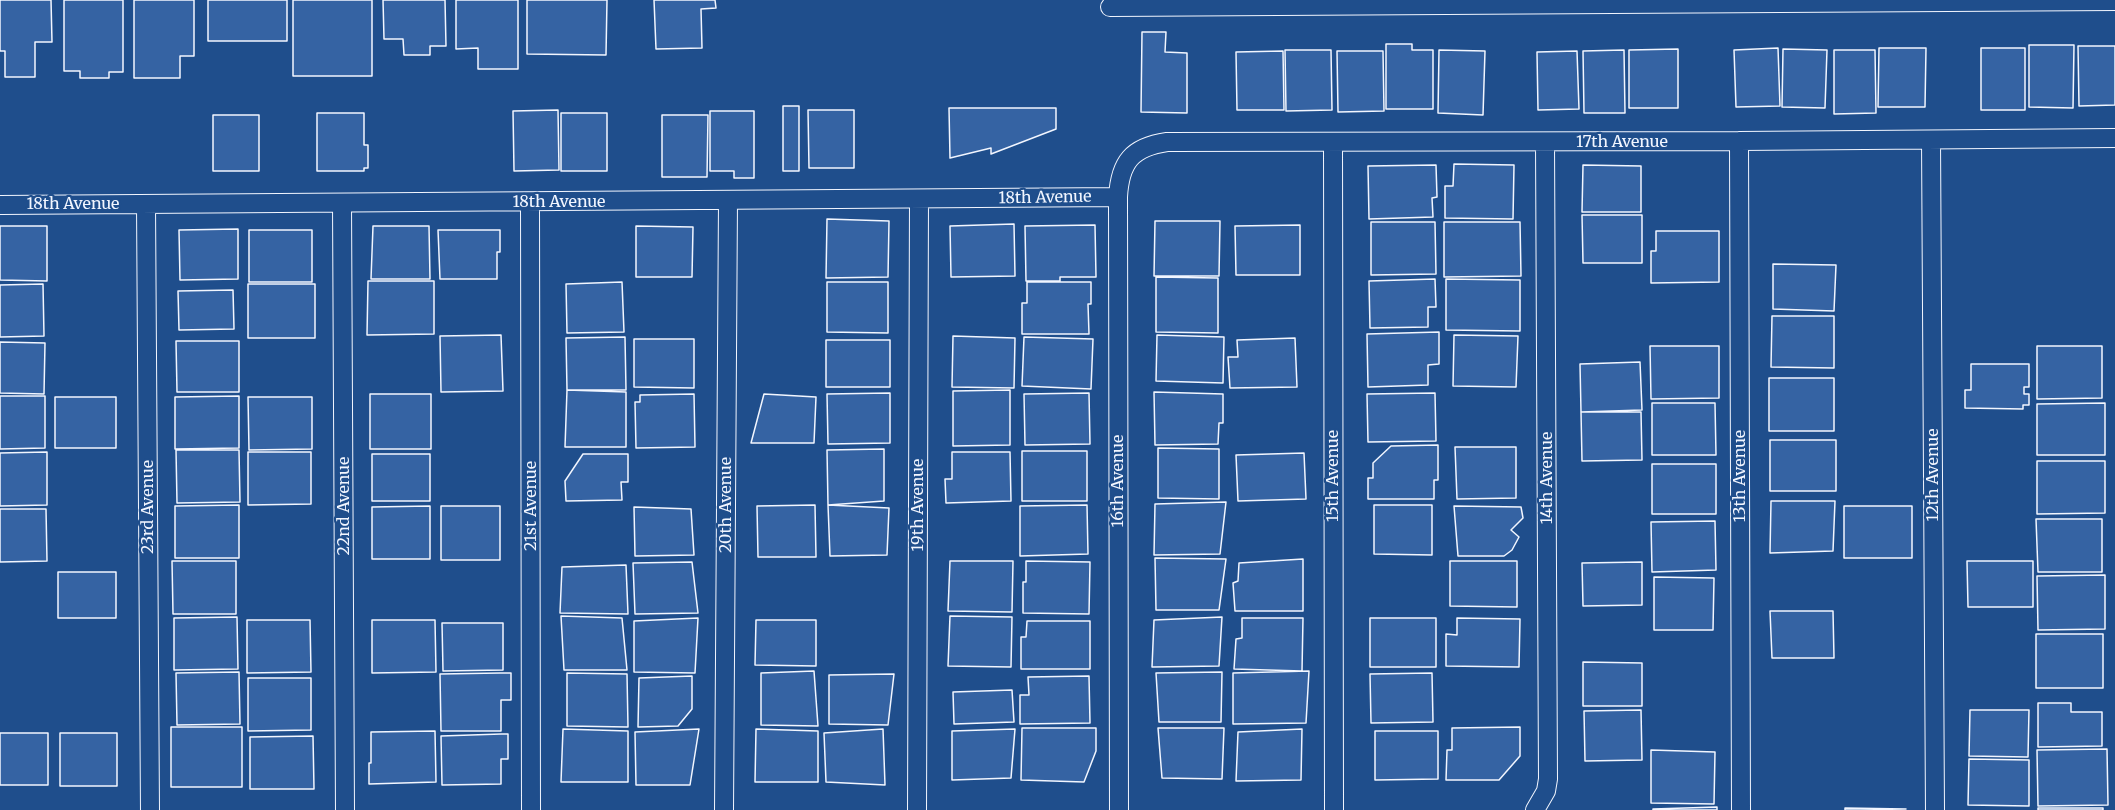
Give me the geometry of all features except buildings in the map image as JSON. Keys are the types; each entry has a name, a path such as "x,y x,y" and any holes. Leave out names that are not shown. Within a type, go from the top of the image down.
{"lane":[{"path":"1110,7 1341,3 2115,2"},
{"name":"17th Avenue","path":"1132,155 1144,148 1167,142 2115,138"},
{"name":"12th Avenue","path":"1931,140 1935,810"},
{"name":"13th Avenue","path":"1739,141 1741,810"},
{"name":"15th Avenue","path":"1333,142 1334,810"},
{"name":"14th Avenue","path":"1535,810 1546,791 1548,779 1545,142"},
{"name":"16th Avenue","path":"1119,810 1118,197 1119,179 1124,165 1132,155"},
{"name":"18th Avenue","path":"0,205 1118,197"},
{"name":"19th Avenue","path":"917,810 919,200"},
{"name":"20th Avenue","path":"724,810 728,201"},
{"name":"21st Avenue","path":"530,202 531,810"},
{"name":"22nd Avenue","path":"342,203 345,810"},
{"name":"23rd Avenue","path":"146,204 150,810"}]}
